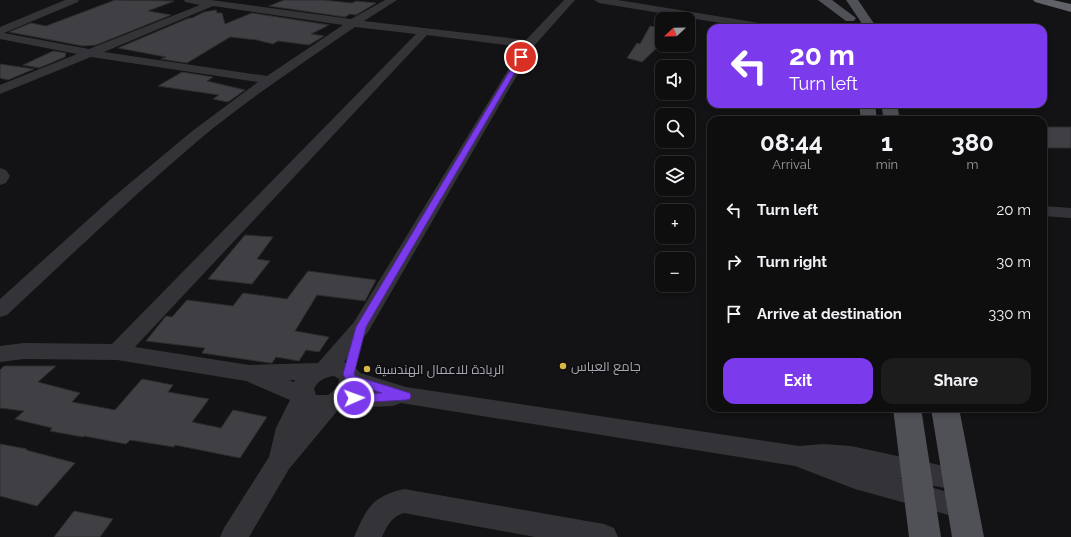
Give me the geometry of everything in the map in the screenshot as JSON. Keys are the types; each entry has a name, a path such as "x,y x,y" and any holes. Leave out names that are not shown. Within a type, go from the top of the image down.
{"highway":[{"path":"1039,0 1071,8"},
{"path":"1057,0 1071,4"}],"main road":[{"path":"824,0 852,23"},
{"path":"837,0 852,23"},
{"path":"852,0 868,24"},
{"path":"908,412 925,537"},
{"path":"946,412 968,537"}],"street":[{"path":"0,31 74,0"},
{"path":"189,0 215,2 353,23 529,44"},
{"path":"0,310 116,203 196,135 269,80 353,23 392,0"},
{"path":"570,0 529,44 361,327 321,370 304,382 301,389 303,396 308,402 314,405 343,389 406,396 797,456 835,471 917,483 961,494"},
{"path":"599,0 671,12"},
{"path":"662,0 671,12"},
{"path":"0,90 215,2"},
{"path":"695,16 746,24"},
{"path":"117,352 424,31"},
{"path":"0,36 90,53 269,80"},
{"path":"0,173 2,176 0,180"},
{"path":"1047,211 1071,213"},
{"path":"234,537 280,461 343,389 361,327"},
{"path":"0,354 24,351 117,352 248,373 339,369 343,389"},
{"path":"248,373 303,396"},
{"path":"280,461 290,419 303,396"},
{"path":"368,537 382,511 388,505 404,501 604,537"}],"building":[{"path":"115,0 174,1 148,11 171,15 96,45 83,46 9,32 31,23 46,26"},
{"path":"284,0 323,0 352,3 356,1 376,3 356,15 350,14 345,17 269,6"},
{"path":"216,10 217,13 222,13 225,24 252,13 329,25 311,34 324,36 309,45 278,41 273,44 257,40 230,37 187,63 161,59 166,57 118,48 204,12"},
{"path":"650,26 655,27 655,50 642,62 627,58 637,43 640,44"},
{"path":"53,51 66,53 65,57 39,68 23,65"},
{"path":"0,64 34,69 8,80 0,78"},
{"path":"182,72 213,77 207,81 245,90 228,102 213,99 219,95 158,86"},
{"path":"1047,127 1071,127 1071,148 1047,148"},
{"path":"245,235 273,237 257,259 270,261 252,284 208,279"},
{"path":"308,271 376,280 365,301 317,295 295,331 329,337 319,352 306,350 299,361 276,357 272,363 270,363 202,353 205,348 146,341 166,316 172,317 187,300 233,306 243,293 287,299"},
{"path":"4,366 56,366 38,382 80,393 72,402 115,410 142,379 173,385 168,392 209,399 192,422 221,428 233,410 267,417 240,458 175,445 174,447 130,440 126,444 50,431 52,428 15,419 24,411 0,408 0,370"},
{"path":"0,444 27,449 26,450 75,463 37,506 0,496"},
{"path":"74,511 113,519 100,537 54,537"}],"place":[{"name":"جامع العباس","path":"563,366"},
{"name":"الريادة للاعمال الهندسية","path":"367,369"}],"route":[{"path":"354,398 406,396 351,379 348,374 361,327 521,57"}]}
